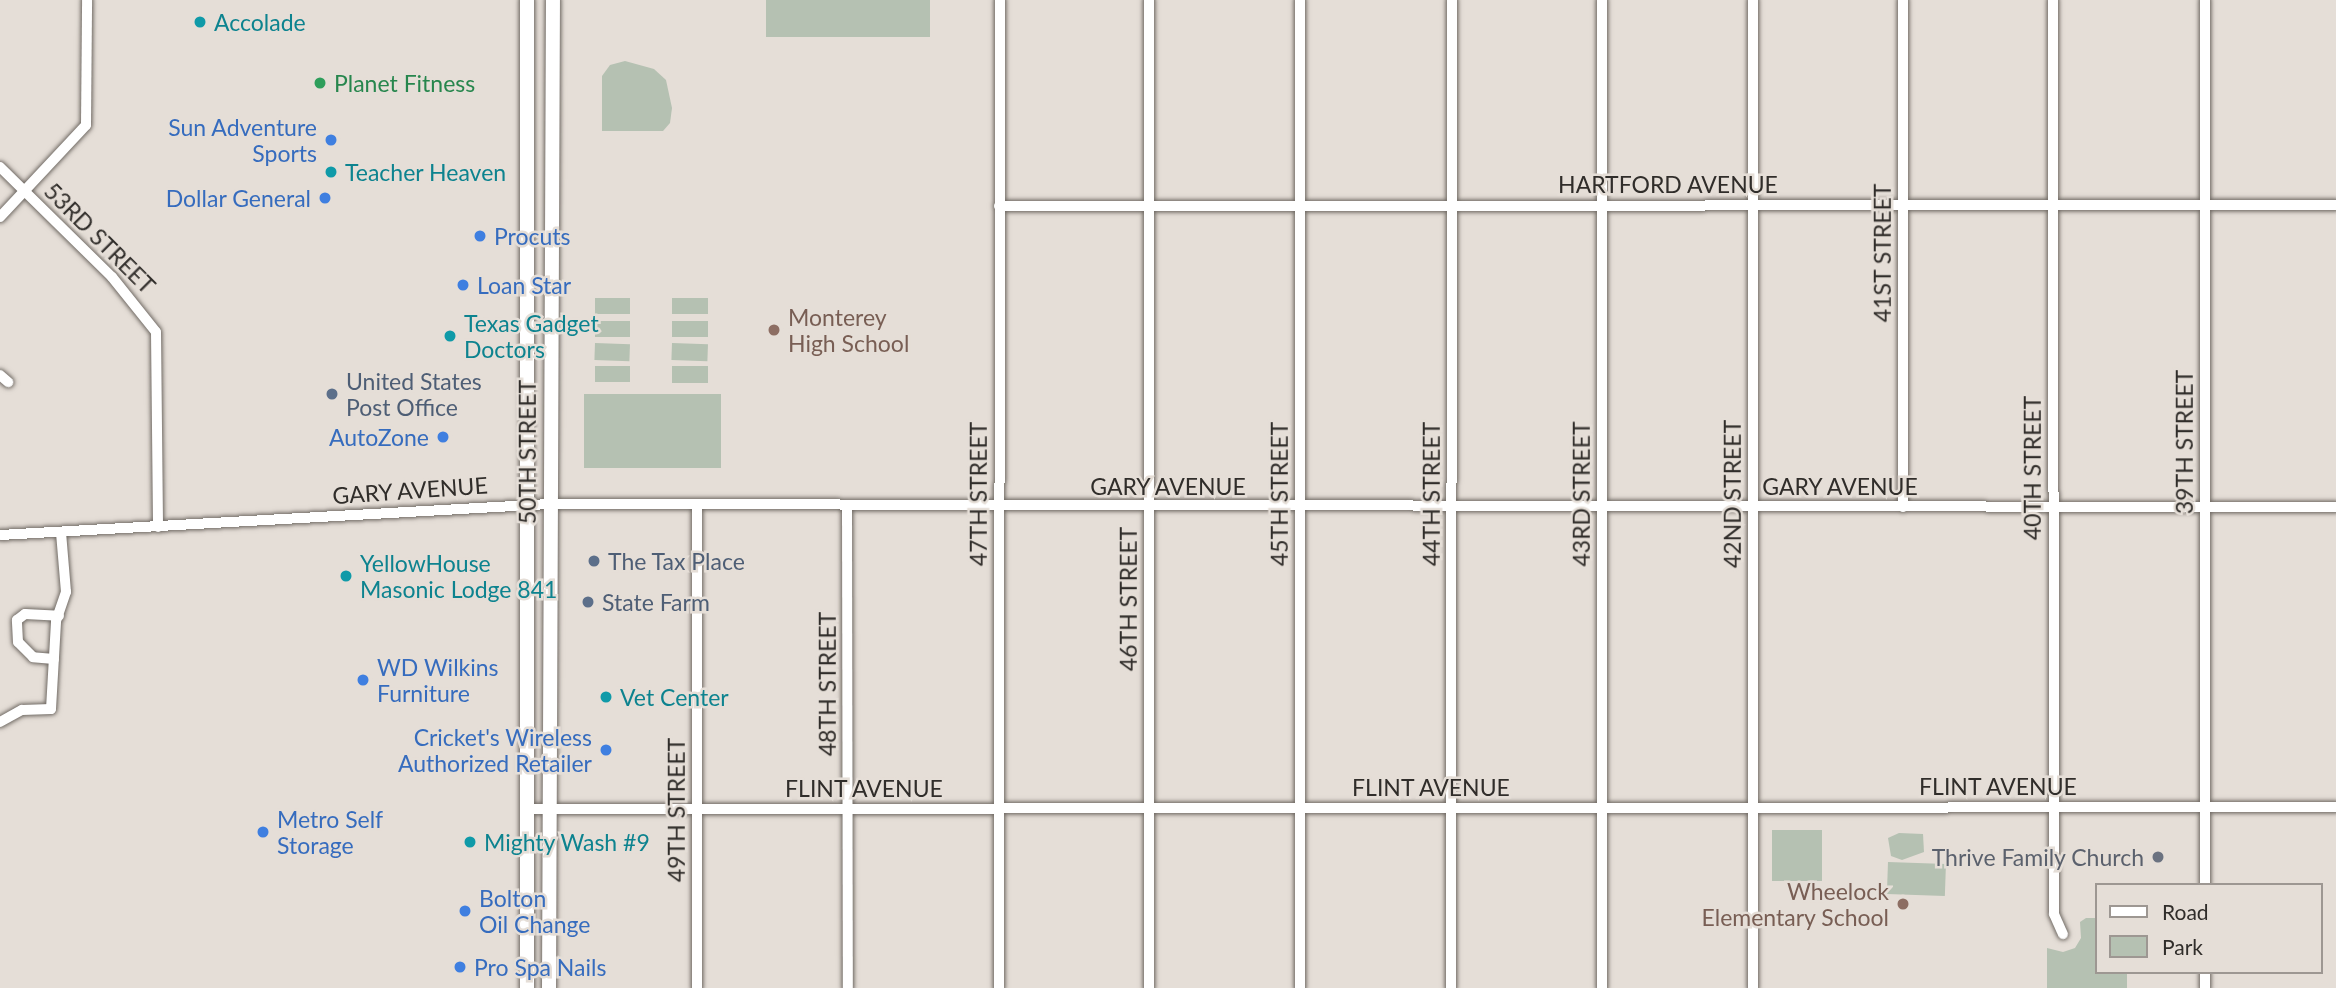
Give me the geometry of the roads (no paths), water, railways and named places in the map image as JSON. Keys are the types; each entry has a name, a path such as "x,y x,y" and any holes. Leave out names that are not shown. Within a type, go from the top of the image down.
{"main road":[{"name":"50TH STREET","path":"527,0 527,988"},
{"name":"50TH STREET","path":"549,988 553,0"}],"street":[{"name":"53RD STREET","path":"87,0 86,125 25,191 112,277 156,332 158,527"},
{"name":"47TH STREET","path":"999,988 1000,0"},
{"name":"46TH STREET","path":"1149,0 1149,988"},
{"name":"45TH STREET","path":"1300,0 1300,988"},
{"name":"44TH STREET","path":"1451,988 1452,0"},
{"name":"43RD STREET","path":"1602,0 1602,988"},
{"name":"42ND STREET","path":"1753,0 1753,988"},
{"name":"41ST STREET","path":"1903,0 1903,507"},
{"name":"40TH STREET","path":"2053,0 2054,914 2063,933"},
{"name":"39TH STREET","path":"2205,0 2205,883"},
{"path":"0,167 25,191 0,216"},
{"name":"HARTFORD AVENUE","path":"999,206 2336,205"},
{"name":"GARY AVENUE","path":"0,534 61,533 549,504 2336,507"},
{"name":"49TH STREET","path":"696,988 697,506"},
{"name":"48TH STREET","path":"847,506 848,988"},
{"path":"0,723 22,710 51,709 59,616 66,592 61,533"},
{"path":"54,659 33,657 18,642 17,620 25,614 59,616"},
{"name":"FLINT AVENUE","path":"527,809 2336,807"}],"place":[{"name":"Accolade","path":"200,22"},
{"name":"Planet Fitness","path":"320,83"},
{"name":"Sun Adventure Sports","path":"331,140"},
{"name":"Teacher Heaven","path":"331,172"},
{"name":"Dollar General","path":"325,198"},
{"name":"Procuts","path":"480,236"},
{"name":"Loan Star","path":"463,285"},
{"name":"Monterey High School","path":"774,330"},
{"name":"Texas Gadget Doctors","path":"450,336"},
{"name":"United States Post Office","path":"332,394"},
{"name":"AutoZone","path":"443,437"},
{"name":"The Tax Place","path":"594,561"},
{"name":"YellowHouse Masonic Lodge 841","path":"346,576"},
{"name":"State Farm","path":"588,602"},
{"name":"WD Wilkins Furniture","path":"363,680"},
{"name":"Vet Center","path":"606,697"},
{"name":"Cricket's Wireless Authorized Retailer","path":"606,750"},
{"name":"Metro Self Storage","path":"263,832"},
{"name":"Mighty Wash #9","path":"470,842"},
{"name":"Thrive Family Church","path":"2158,857"},
{"name":"Wheelock Elementary School","path":"1903,904"},
{"name":"Bolton Oil Change","path":"465,911"},
{"name":"Pro Spa Nails","path":"460,967"}]}
